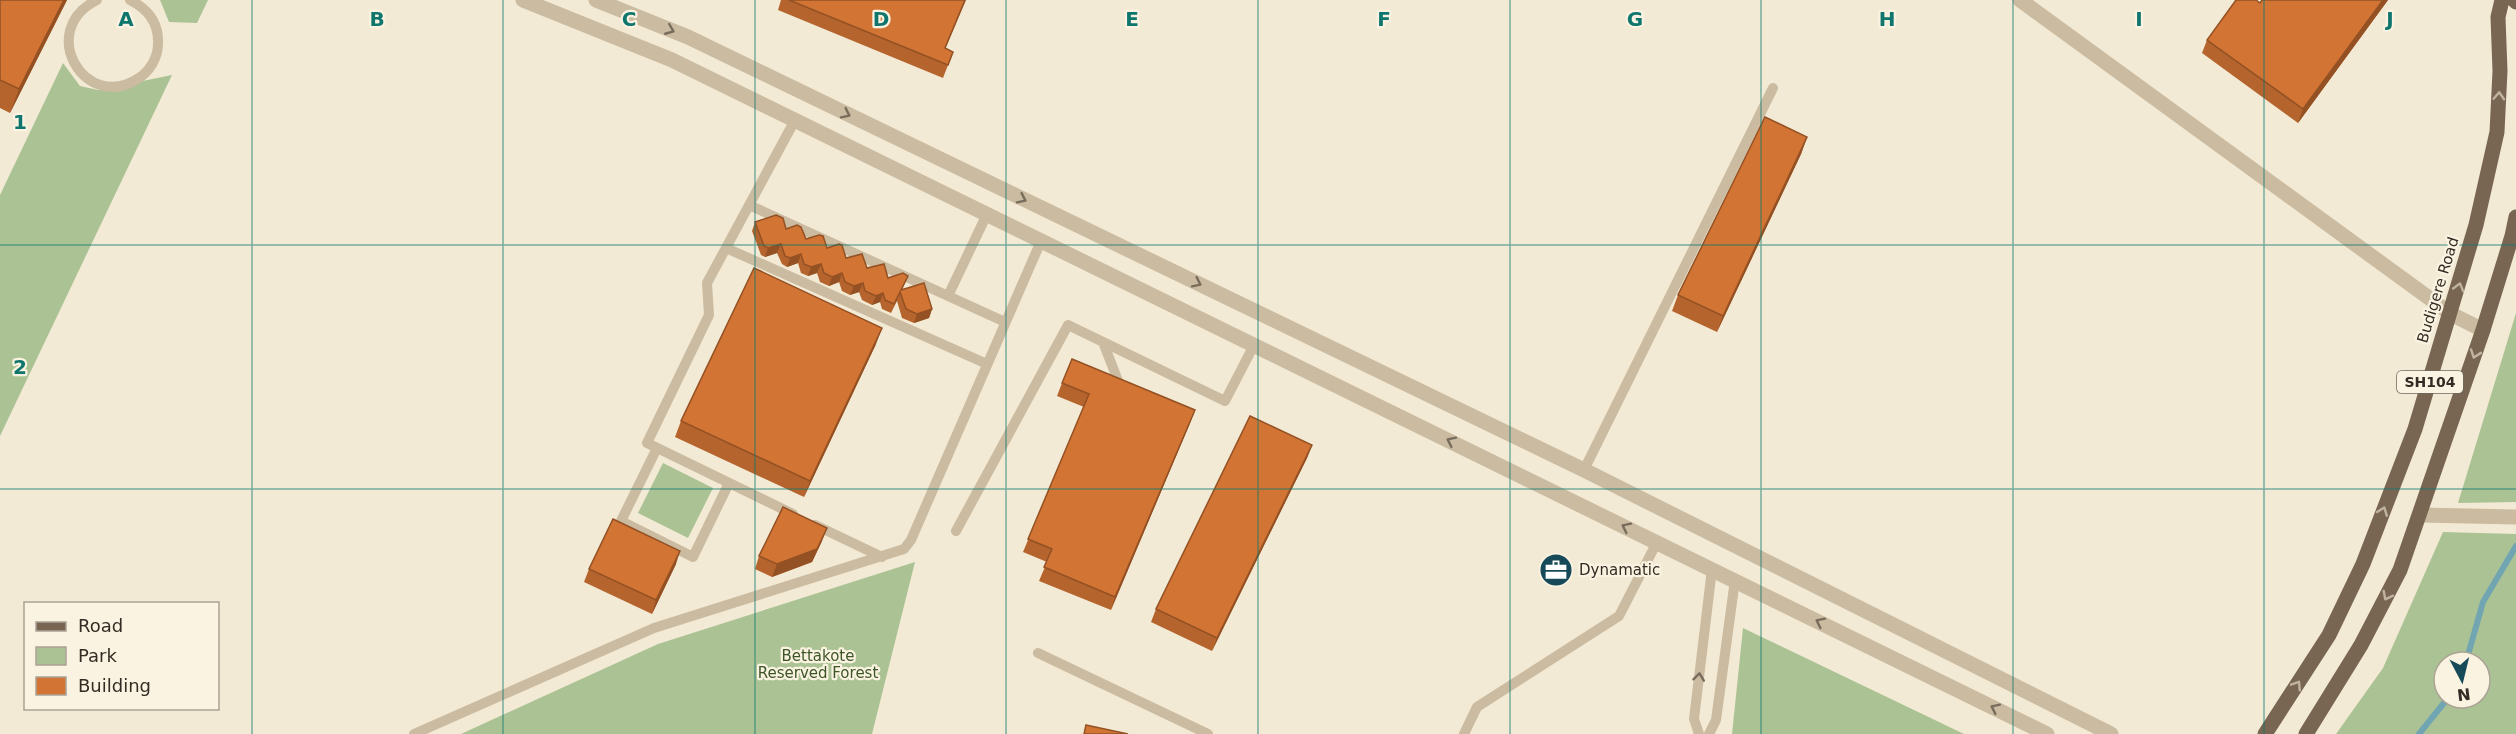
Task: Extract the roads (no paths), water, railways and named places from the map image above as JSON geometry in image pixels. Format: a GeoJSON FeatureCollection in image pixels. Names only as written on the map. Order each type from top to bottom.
{"type":"FeatureCollection","features":[{"type":"Feature","properties":{"kind":"main road","name":"Budigere Road"},"geometry":{"type":"LineString","coordinates":[[2265,734],[2329,635],[2363,564],[2415,429],[2476,225],[2497,132],[2500,71],[2498,17],[2502,0]]}},
{"type":"Feature","properties":{"kind":"main road","name":"SH104"},"geometry":{"type":"LineString","coordinates":[[2306,734],[2366,636],[2400,570],[2483,330],[2516,217]]}},
{"type":"Feature","properties":{"kind":"street"},"geometry":{"type":"LineString","coordinates":[[523,0],[672,60],[2047,734]]}},
{"type":"Feature","properties":{"kind":"street"},"geometry":{"type":"LineString","coordinates":[[596,0],[688,37],[1584,470],[2111,734]]}},
{"type":"Feature","properties":{"kind":"street"},"geometry":{"type":"LineString","coordinates":[[2020,0],[2451,314],[2483,330]]}},
{"type":"Feature","properties":{"kind":"street"},"geometry":{"type":"LineString","coordinates":[[2420,515],[2516,517]]}},
{"type":"Feature","properties":{"kind":"lane"},"geometry":{"type":"LineString","coordinates":[[91,1],[72,24],[69,36],[72,60],[87,78],[98,84],[121,86],[143,76],[151,67],[159,46],[155,23],[149,14],[131,0]]}},
{"type":"Feature","properties":{"kind":"lane"},"geometry":{"type":"LineString","coordinates":[[1584,470],[1773,88]]}},
{"type":"Feature","properties":{"kind":"lane"},"geometry":{"type":"LineString","coordinates":[[795,120],[707,283],[709,315],[647,443],[882,557]]}},
{"type":"Feature","properties":{"kind":"lane"},"geometry":{"type":"LineString","coordinates":[[749,205],[1005,322]]}},
{"type":"Feature","properties":{"kind":"lane"},"geometry":{"type":"LineString","coordinates":[[948,296],[987,214]]}},
{"type":"Feature","properties":{"kind":"lane"},"geometry":{"type":"LineString","coordinates":[[414,734],[654,628],[904,549],[911,540],[1041,241]]}},
{"type":"Feature","properties":{"kind":"lane"},"geometry":{"type":"LineString","coordinates":[[726,248],[987,364]]}},
{"type":"Feature","properties":{"kind":"lane"},"geometry":{"type":"LineString","coordinates":[[956,531],[1068,325],[1225,401],[1254,345]]}},
{"type":"Feature","properties":{"kind":"lane"},"geometry":{"type":"LineString","coordinates":[[1103,342],[1120,386]]}},
{"type":"Feature","properties":{"kind":"lane"},"geometry":{"type":"LineString","coordinates":[[657,448],[621,521],[693,556],[729,483]]}},
{"type":"Feature","properties":{"kind":"lane"},"geometry":{"type":"LineString","coordinates":[[1464,734],[1477,707],[1619,616],[1658,542]]}},
{"type":"Feature","properties":{"kind":"lane"},"geometry":{"type":"LineString","coordinates":[[1699,734],[1694,719],[1712,569]]}},
{"type":"Feature","properties":{"kind":"lane"},"geometry":{"type":"LineString","coordinates":[[1709,734],[1716,720],[1735,580]]}},
{"type":"Feature","properties":{"kind":"lane"},"geometry":{"type":"LineString","coordinates":[[1038,653],[1208,734]]}},
{"type":"Feature","properties":{"kind":"waterway"},"geometry":{"type":"LineString","coordinates":[[2469,650],[2483,602],[2516,546]]}},
{"type":"Feature","properties":{"kind":"waterway"},"geometry":{"type":"LineString","coordinates":[[2419,734],[2438,710]]}},
{"type":"Feature","properties":{"kind":"place","name":"Dynamatic"},"geometry":{"type":"Point","coordinates":[1556,570]}},
{"type":"Feature","properties":{"kind":"park label","name":"Bettakote Reserved Forest"},"geometry":{"type":"Point","coordinates":[818,664]}}]}
